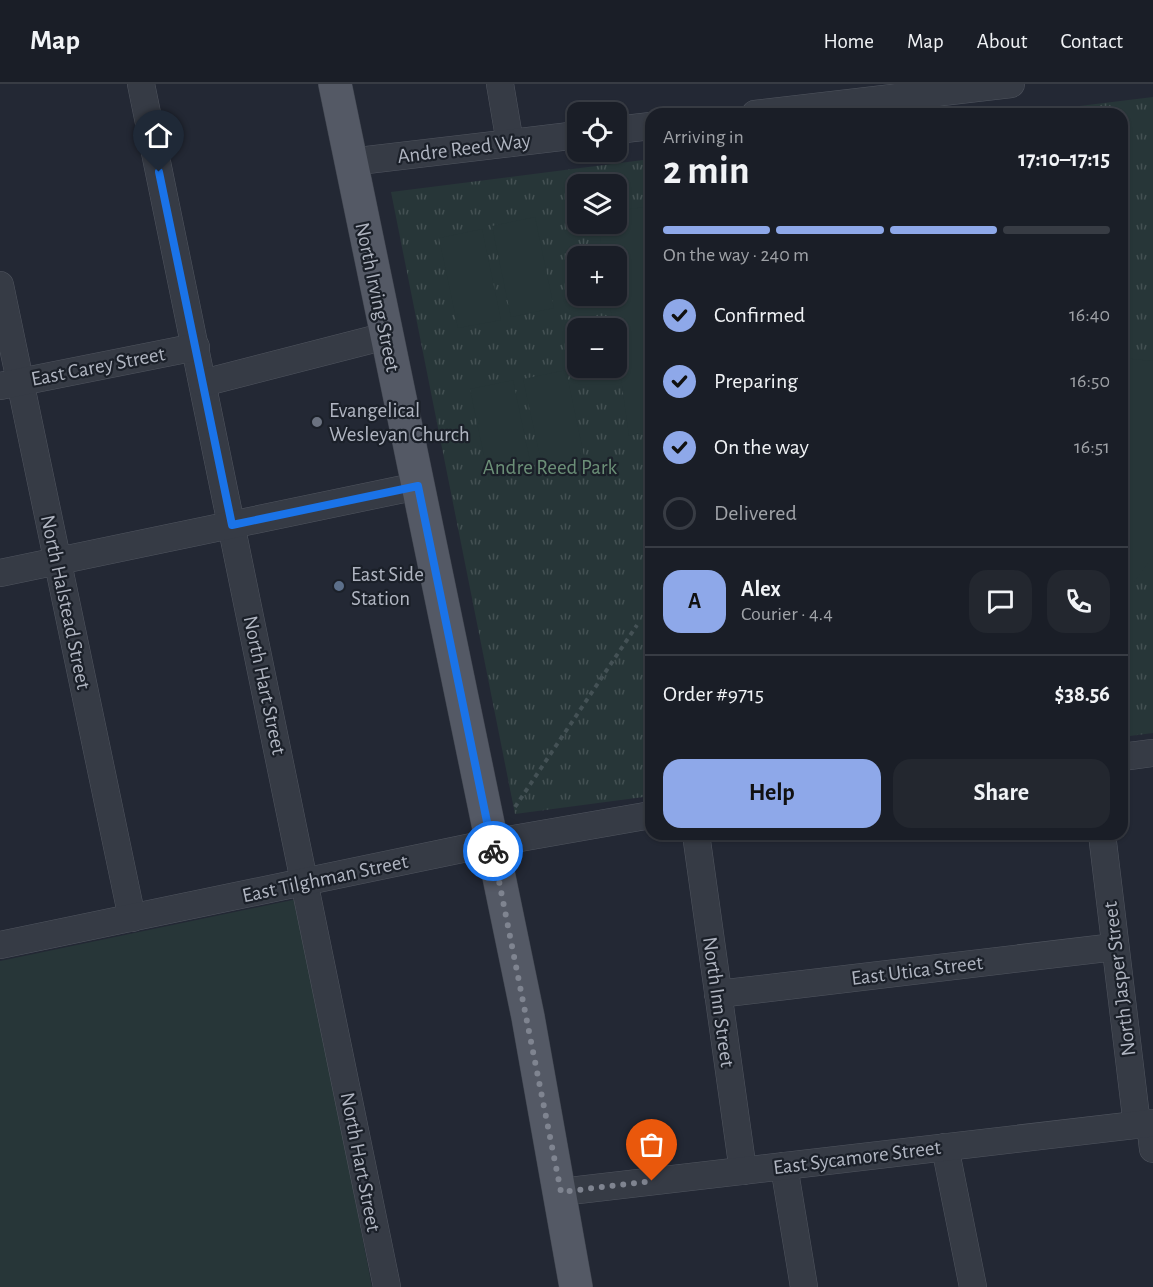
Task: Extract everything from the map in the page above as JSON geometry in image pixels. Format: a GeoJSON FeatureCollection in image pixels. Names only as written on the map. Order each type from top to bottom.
{"type":"FeatureCollection","features":[{"type":"Feature","properties":{"kind":"main road","name":"North Irving Street"},"geometry":{"type":"LineString","coordinates":[[335,84],[561,1192],[576,1287]]}},
{"type":"Feature","properties":{"kind":"street","name":"North Hart Street"},"geometry":{"type":"LineString","coordinates":[[141,84],[387,1287]]}},
{"type":"Feature","properties":{"kind":"street"},"geometry":{"type":"LineString","coordinates":[[500,84],[510,143]]}},
{"type":"Feature","properties":{"kind":"street"},"geometry":{"type":"LineString","coordinates":[[806,108],[1011,84]]}},
{"type":"Feature","properties":{"kind":"street"},"geometry":{"type":"LineString","coordinates":[[627,129],[645,127]]}},
{"type":"Feature","properties":{"kind":"street","name":"Andre Reed Way"},"geometry":{"type":"LineString","coordinates":[[350,162],[567,136]]}},
{"type":"Feature","properties":{"kind":"street","name":"North Halstead Street"},"geometry":{"type":"LineString","coordinates":[[0,285],[10,384],[58,561],[132,918]]}},
{"type":"Feature","properties":{"kind":"street"},"geometry":{"type":"LineString","coordinates":[[203,383],[386,336]]}},
{"type":"Feature","properties":{"kind":"street","name":"East Carey Street"},"geometry":{"type":"LineString","coordinates":[[10,384],[196,347]]}},
{"type":"Feature","properties":{"kind":"street"},"geometry":{"type":"LineString","coordinates":[[0,573],[418,486]]}},
{"type":"Feature","properties":{"kind":"street"},"geometry":{"type":"LineString","coordinates":[[1128,756],[1153,753]]}},
{"type":"Feature","properties":{"kind":"street","name":"East Tilghman Street"},"geometry":{"type":"LineString","coordinates":[[0,945],[491,843],[645,816]]}},
{"type":"Feature","properties":{"kind":"street","name":"North Inn Street"},"geometry":{"type":"LineString","coordinates":[[697,840],[743,1171]]}},
{"type":"Feature","properties":{"kind":"street","name":"North Jasper Street"},"geometry":{"type":"LineString","coordinates":[[1103,840],[1115,947],[1146,1123],[1153,1149]]}},
{"type":"Feature","properties":{"kind":"street","name":"East Utica Street"},"geometry":{"type":"LineString","coordinates":[[718,994],[1115,947]]}},
{"type":"Feature","properties":{"kind":"street","name":"East Sycamore Street"},"geometry":{"type":"LineString","coordinates":[[561,1192],[1146,1123]]}},
{"type":"Feature","properties":{"kind":"street"},"geometry":{"type":"LineString","coordinates":[[945,1147],[973,1287]]}},
{"type":"Feature","properties":{"kind":"street"},"geometry":{"type":"LineString","coordinates":[[784,1166],[804,1287]]}},
{"type":"Feature","properties":{"kind":"path"},"geometry":{"type":"LineString","coordinates":[[491,843],[637,625]]}},
{"type":"Feature","properties":{"kind":"green space"},"geometry":{"type":"Polygon","coordinates":[[[1153,97],[1153,733],[1128,736],[1128,108],[1063,108],[1153,97]]]}},
{"type":"Feature","properties":{"kind":"green space","name":"Andre Reed Park"},"geometry":{"type":"Polygon","coordinates":[[[645,160],[645,797],[515,814],[391,192],[645,160]]]}},
{"type":"Feature","properties":{"kind":"green space"},"geometry":{"type":"Polygon","coordinates":[[[645,207],[645,432],[629,436],[621,378],[627,378],[627,318],[612,318],[610,306],[627,306],[627,246],[601,246],[600,234],[627,234],[627,210],[645,207]]]}},
{"type":"Feature","properties":{"kind":"green space"},"geometry":{"type":"Polygon","coordinates":[[[535,217],[554,308],[511,317],[492,226],[535,217]]]}},
{"type":"Feature","properties":{"kind":"green space"},"geometry":{"type":"Polygon","coordinates":[[[482,229],[501,320],[458,328],[439,238],[482,229]]]}},
{"type":"Feature","properties":{"kind":"green space"},"geometry":{"type":"Polygon","coordinates":[[[1128,359],[1153,361],[1153,556],[1129,589],[1128,359]]]}},
{"type":"Feature","properties":{"kind":"green space"},"geometry":{"type":"Polygon","coordinates":[[[566,370],[585,461],[543,470],[523,379],[566,370]]]}},
{"type":"Feature","properties":{"kind":"green space"},"geometry":{"type":"Polygon","coordinates":[[[513,380],[532,471],[489,480],[470,389],[513,380]]]}},
{"type":"Feature","properties":{"kind":"green space"},"geometry":{"type":"Polygon","coordinates":[[[297,899],[372,1287],[0,1287],[0,961],[297,899]]]}},
{"type":"Feature","properties":{"kind":"way so far"},"geometry":{"type":"LineString","coordinates":[[493,851],[528,1017],[561,1192],[652,1181]]}},
{"type":"Feature","properties":{"kind":"place","name":"Evangelical Wesleyan Church"},"geometry":{"type":"Point","coordinates":[317,422]}},
{"type":"Feature","properties":{"kind":"place","name":"East Side Station"},"geometry":{"type":"Point","coordinates":[339,586]}},
{"type":"Feature","properties":{"kind":"route"},"geometry":{"type":"LineString","coordinates":[[159,172],[232,525],[418,486],[493,851]]}}]}
